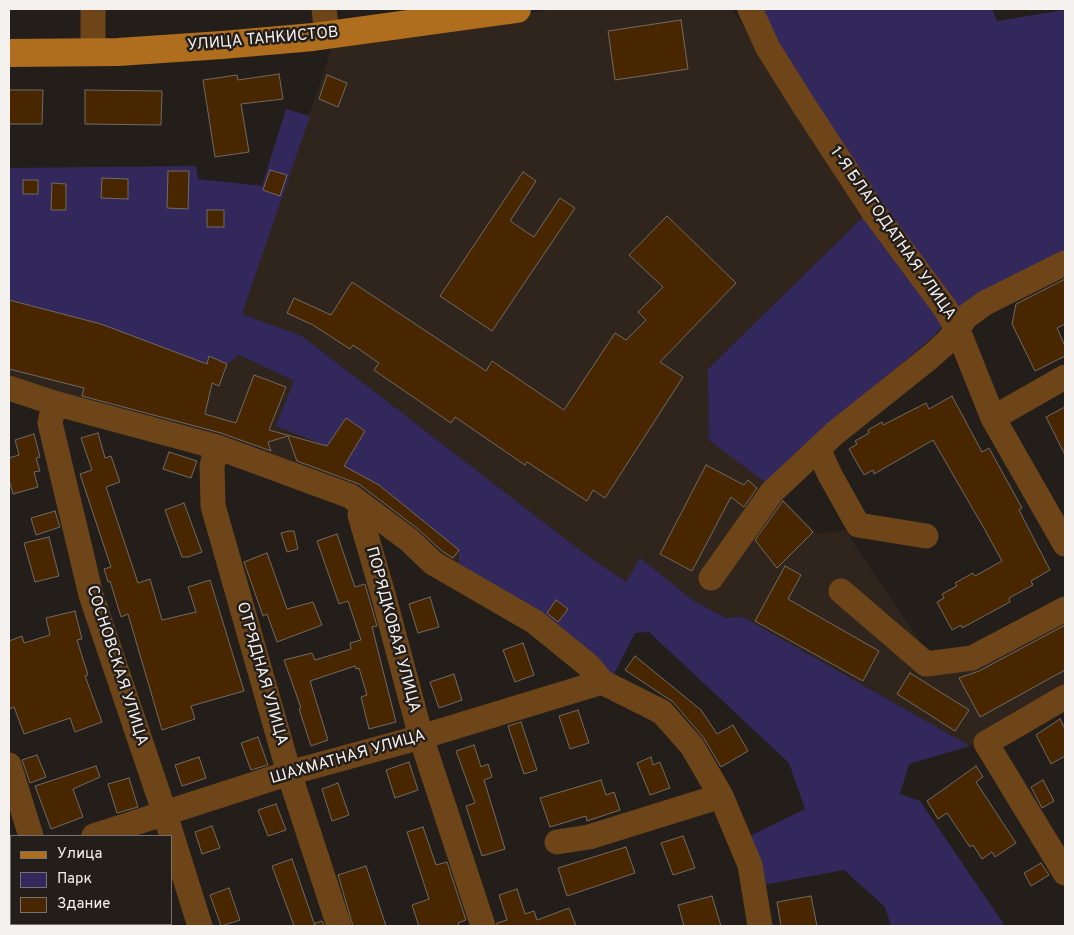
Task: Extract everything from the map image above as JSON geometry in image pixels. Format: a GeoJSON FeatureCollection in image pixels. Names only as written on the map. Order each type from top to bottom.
{"type":"FeatureCollection","features":[{"type":"Feature","properties":{"kind":"main road","name":"УЛИЦА ТАНКИСТОВ"},"geometry":{"type":"LineString","coordinates":[[9,53],[93,52],[213,46],[326,22],[517,9]]}},
{"type":"Feature","properties":{"kind":"street"},"geometry":{"type":"LineString","coordinates":[[93,9],[93,52]]}},
{"type":"Feature","properties":{"kind":"street","name":"1-Я БЛАГОДАТНАЯ УЛИЦА"},"geometry":{"type":"LineString","coordinates":[[750,9],[768,48],[803,104],[873,211],[945,308],[957,328],[993,418],[1065,544]]}},
{"type":"Feature","properties":{"kind":"street"},"geometry":{"type":"LineString","coordinates":[[711,578],[772,492],[818,449],[929,358],[947,342],[968,316],[985,302],[1065,263]]}},
{"type":"Feature","properties":{"kind":"street"},"geometry":{"type":"LineString","coordinates":[[993,418],[1065,377]]}},
{"type":"Feature","properties":{"kind":"street"},"geometry":{"type":"LineString","coordinates":[[9,388],[54,403],[217,447],[350,496],[409,540],[433,563],[535,622],[589,666],[602,682],[662,712],[692,746],[721,796],[750,865],[760,926]]}},
{"type":"Feature","properties":{"kind":"street","name":"СОСНОВСКАЯ УЛИЦА"},"geometry":{"type":"LineString","coordinates":[[54,403],[50,423],[91,595],[172,835]]}},
{"type":"Feature","properties":{"kind":"street","name":"ОТРЯДНАЯ УЛИЦА"},"geometry":{"type":"LineString","coordinates":[[217,447],[212,466],[213,506],[289,773],[338,926]]}},
{"type":"Feature","properties":{"kind":"street"},"geometry":{"type":"LineString","coordinates":[[818,449],[830,476],[858,525],[926,536]]}},
{"type":"Feature","properties":{"kind":"street","name":"ПОРЯДКОВАЯ УЛИЦА"},"geometry":{"type":"LineString","coordinates":[[362,505],[360,515],[384,594],[421,737],[483,926]]}},
{"type":"Feature","properties":{"kind":"street"},"geometry":{"type":"LineString","coordinates":[[841,591],[926,664],[972,658],[1065,608]]}},
{"type":"Feature","properties":{"kind":"street","name":"ШАХМАТНАЯ УЛИЦА"},"geometry":{"type":"LineString","coordinates":[[97,835],[289,773],[421,737],[602,682]]}},
{"type":"Feature","properties":{"kind":"street"},"geometry":{"type":"LineString","coordinates":[[1065,696],[986,743],[1065,873]]}},
{"type":"Feature","properties":{"kind":"street"},"geometry":{"type":"LineString","coordinates":[[9,765],[31,835]]}},
{"type":"Feature","properties":{"kind":"street"},"geometry":{"type":"LineString","coordinates":[[557,842],[589,837],[721,796]]}},
{"type":"Feature","properties":{"kind":"street","name":"СОСНОВСКАЯ УЛИЦА"},"geometry":{"type":"LineString","coordinates":[[172,836],[200,926]]}},
{"type":"Feature","properties":{"kind":"shaded area"},"geometry":{"type":"Polygon","coordinates":[[[556,9],[732,9],[866,214],[708,369],[769,485],[818,534],[845,530],[927,652],[972,650],[1065,596],[1065,688],[970,746],[743,617],[726,618],[694,601],[640,558],[626,582],[585,554],[302,336],[242,314],[334,41],[556,9]]]}},
{"type":"Feature","properties":{"kind":"shaded area"},"geometry":{"type":"Polygon","coordinates":[[[9,300],[101,325],[207,364],[209,356],[239,355],[294,381],[365,431],[379,485],[459,550],[459,573],[399,526],[9,380],[9,300]]]}},
{"type":"Feature","properties":{"kind":"green space"},"geometry":{"type":"Polygon","coordinates":[[[757,9],[992,9],[997,21],[1065,10],[1065,252],[959,312],[878,207],[757,9]]]}},
{"type":"Feature","properties":{"kind":"green space"},"geometry":{"type":"Polygon","coordinates":[[[286,109],[310,116],[242,314],[302,336],[585,554],[626,582],[640,558],[694,601],[726,618],[743,617],[970,746],[909,764],[900,794],[920,801],[1005,926],[891,926],[885,907],[844,870],[763,885],[748,837],[805,809],[789,763],[649,632],[635,633],[613,676],[459,573],[459,550],[379,485],[344,467],[365,431],[346,418],[327,446],[276,426],[294,381],[239,355],[227,364],[209,356],[207,364],[101,325],[9,300],[9,168],[196,166],[198,179],[262,186],[286,109]]]}},
{"type":"Feature","properties":{"kind":"green space"},"geometry":{"type":"Polygon","coordinates":[[[866,214],[945,322],[935,335],[828,427],[769,485],[709,440],[708,369],[866,214]]]}},
{"type":"Feature","properties":{"kind":"building"},"geometry":{"type":"Polygon","coordinates":[[[681,20],[688,69],[615,80],[608,31],[681,20]]]}},
{"type":"Feature","properties":{"kind":"building"},"geometry":{"type":"Polygon","coordinates":[[[279,74],[283,99],[241,104],[249,152],[215,157],[203,80],[237,75],[238,80],[279,74]]]}},
{"type":"Feature","properties":{"kind":"building"},"geometry":{"type":"Polygon","coordinates":[[[327,75],[347,83],[338,107],[319,99],[327,75]]]}},
{"type":"Feature","properties":{"kind":"building"},"geometry":{"type":"Polygon","coordinates":[[[9,90],[43,90],[42,124],[9,124],[9,90]]]}},
{"type":"Feature","properties":{"kind":"building"},"geometry":{"type":"Polygon","coordinates":[[[85,90],[162,91],[161,125],[85,124],[85,90]]]}},
{"type":"Feature","properties":{"kind":"building"},"geometry":{"type":"Polygon","coordinates":[[[270,170],[287,175],[280,196],[263,190],[270,170]]]}},
{"type":"Feature","properties":{"kind":"building"},"geometry":{"type":"Polygon","coordinates":[[[168,171],[189,171],[188,209],[167,208],[168,171]]]}},
{"type":"Feature","properties":{"kind":"building"},"geometry":{"type":"Polygon","coordinates":[[[523,172],[536,181],[510,221],[534,237],[560,198],[575,208],[492,331],[440,296],[523,172]]]}},
{"type":"Feature","properties":{"kind":"building"},"geometry":{"type":"Polygon","coordinates":[[[102,178],[128,179],[128,199],[101,198],[102,178]]]}},
{"type":"Feature","properties":{"kind":"building"},"geometry":{"type":"Polygon","coordinates":[[[23,180],[38,180],[38,194],[23,194],[23,180]]]}},
{"type":"Feature","properties":{"kind":"building"},"geometry":{"type":"Polygon","coordinates":[[[52,183],[66,184],[66,210],[51,210],[52,183]]]}},
{"type":"Feature","properties":{"kind":"building"},"geometry":{"type":"Polygon","coordinates":[[[207,210],[224,210],[224,227],[207,227],[207,210]]]}},
{"type":"Feature","properties":{"kind":"building"},"geometry":{"type":"Polygon","coordinates":[[[667,216],[736,283],[660,362],[683,377],[605,498],[593,490],[587,501],[527,462],[525,465],[455,417],[451,423],[374,370],[379,363],[353,345],[350,349],[313,325],[287,313],[294,298],[331,315],[352,282],[486,371],[492,361],[564,410],[615,333],[626,340],[646,320],[638,312],[663,287],[629,255],[667,216]]]}},
{"type":"Feature","properties":{"kind":"building"},"geometry":{"type":"Polygon","coordinates":[[[1065,279],[1065,324],[1057,328],[1065,346],[1065,356],[1035,371],[1012,324],[1016,304],[1065,279]]]}},
{"type":"Feature","properties":{"kind":"building"},"geometry":{"type":"Polygon","coordinates":[[[9,300],[101,324],[207,364],[209,356],[227,364],[219,386],[212,383],[205,414],[236,423],[254,375],[286,387],[269,430],[327,446],[346,418],[365,431],[344,466],[379,485],[459,550],[453,558],[359,484],[297,461],[288,436],[268,442],[271,451],[221,433],[82,396],[84,388],[9,369],[9,300]]]}},
{"type":"Feature","properties":{"kind":"building"},"geometry":{"type":"Polygon","coordinates":[[[952,396],[982,452],[989,448],[1022,508],[1019,510],[1050,570],[1031,581],[1033,585],[1009,598],[1010,602],[962,628],[961,625],[952,630],[937,602],[944,598],[942,594],[957,586],[955,583],[973,573],[975,576],[1002,561],[985,530],[933,440],[874,474],[873,470],[864,475],[849,449],[857,444],[855,441],[869,433],[868,430],[882,422],[883,425],[926,403],[929,409],[952,396]]]}},
{"type":"Feature","properties":{"kind":"building"},"geometry":{"type":"Polygon","coordinates":[[[1065,407],[1065,455],[1046,417],[1065,407]]]}},
{"type":"Feature","properties":{"kind":"building"},"geometry":{"type":"Polygon","coordinates":[[[98,433],[105,458],[111,456],[120,482],[106,487],[138,583],[150,579],[162,620],[196,612],[188,587],[210,580],[244,691],[191,706],[195,719],[162,730],[128,614],[121,617],[110,581],[108,582],[104,569],[111,567],[80,474],[92,470],[81,438],[98,433]]]}},
{"type":"Feature","properties":{"kind":"building"},"geometry":{"type":"Polygon","coordinates":[[[34,434],[40,457],[36,458],[40,471],[34,472],[38,487],[13,494],[9,480],[9,458],[19,455],[15,440],[34,434]]]}},
{"type":"Feature","properties":{"kind":"building"},"geometry":{"type":"Polygon","coordinates":[[[169,452],[197,461],[191,478],[163,469],[169,452]]]}},
{"type":"Feature","properties":{"kind":"building"},"geometry":{"type":"Polygon","coordinates":[[[706,465],[744,485],[748,480],[757,488],[744,507],[731,497],[692,571],[660,554],[706,465]]]}},
{"type":"Feature","properties":{"kind":"building"},"geometry":{"type":"Polygon","coordinates":[[[783,501],[813,532],[777,568],[755,540],[783,501]]]}},
{"type":"Feature","properties":{"kind":"building"},"geometry":{"type":"Polygon","coordinates":[[[184,503],[202,552],[188,557],[182,557],[165,510],[184,503]]]}},
{"type":"Feature","properties":{"kind":"building"},"geometry":{"type":"Polygon","coordinates":[[[55,511],[60,527],[36,535],[31,518],[55,511]]]}},
{"type":"Feature","properties":{"kind":"building"},"geometry":{"type":"Polygon","coordinates":[[[294,531],[298,549],[287,552],[281,533],[294,531]]]}},
{"type":"Feature","properties":{"kind":"building"},"geometry":{"type":"Polygon","coordinates":[[[337,534],[355,587],[365,584],[377,626],[372,627],[396,722],[369,729],[361,697],[367,695],[359,668],[356,669],[355,666],[310,681],[328,740],[311,746],[299,709],[301,708],[284,660],[312,653],[315,660],[351,649],[350,643],[361,640],[348,601],[339,604],[317,541],[337,534]]]}},
{"type":"Feature","properties":{"kind":"building"},"geometry":{"type":"Polygon","coordinates":[[[49,537],[59,576],[35,582],[24,543],[49,537]]]}},
{"type":"Feature","properties":{"kind":"building"},"geometry":{"type":"Polygon","coordinates":[[[267,553],[287,609],[313,602],[322,625],[277,642],[267,614],[263,616],[244,562],[267,553]]]}},
{"type":"Feature","properties":{"kind":"building"},"geometry":{"type":"Polygon","coordinates":[[[785,566],[801,575],[788,599],[879,651],[863,681],[755,621],[785,566]]]}},
{"type":"Feature","properties":{"kind":"building"},"geometry":{"type":"Polygon","coordinates":[[[430,597],[439,627],[418,633],[409,604],[430,597]]]}},
{"type":"Feature","properties":{"kind":"building"},"geometry":{"type":"Polygon","coordinates":[[[556,600],[568,609],[558,622],[547,613],[556,600]]]}},
{"type":"Feature","properties":{"kind":"building"},"geometry":{"type":"Polygon","coordinates":[[[75,611],[82,639],[77,640],[88,675],[85,676],[102,722],[75,732],[70,718],[24,734],[14,707],[9,709],[9,641],[22,636],[24,643],[50,635],[46,618],[75,611]]]}},
{"type":"Feature","properties":{"kind":"building"},"geometry":{"type":"Polygon","coordinates":[[[1065,625],[1065,670],[980,717],[959,678],[979,671],[1065,625]]]}},
{"type":"Feature","properties":{"kind":"building"},"geometry":{"type":"Polygon","coordinates":[[[523,643],[534,675],[515,682],[503,650],[523,643]]]}},
{"type":"Feature","properties":{"kind":"building"},"geometry":{"type":"Polygon","coordinates":[[[635,656],[701,710],[717,734],[733,725],[748,751],[721,767],[703,737],[673,702],[625,670],[635,656]]]}},
{"type":"Feature","properties":{"kind":"building"},"geometry":{"type":"Polygon","coordinates":[[[910,673],[969,710],[955,731],[897,694],[910,673]]]}},
{"type":"Feature","properties":{"kind":"building"},"geometry":{"type":"Polygon","coordinates":[[[454,674],[462,700],[439,708],[430,682],[454,674]]]}},
{"type":"Feature","properties":{"kind":"building"},"geometry":{"type":"Polygon","coordinates":[[[578,710],[589,743],[570,749],[559,716],[578,710]]]}},
{"type":"Feature","properties":{"kind":"building"},"geometry":{"type":"Polygon","coordinates":[[[1060,719],[1065,729],[1065,756],[1051,764],[1036,735],[1060,719]]]}},
{"type":"Feature","properties":{"kind":"building"},"geometry":{"type":"Polygon","coordinates":[[[521,722],[537,770],[524,774],[508,726],[521,722]]]}},
{"type":"Feature","properties":{"kind":"building"},"geometry":{"type":"Polygon","coordinates":[[[258,737],[268,765],[251,770],[241,743],[258,737]]]}},
{"type":"Feature","properties":{"kind":"building"},"geometry":{"type":"Polygon","coordinates":[[[474,745],[481,767],[488,764],[492,777],[484,780],[505,849],[482,856],[466,806],[475,803],[456,751],[474,745]]]}},
{"type":"Feature","properties":{"kind":"building"},"geometry":{"type":"Polygon","coordinates":[[[37,755],[46,777],[30,783],[22,760],[37,755]]]}},
{"type":"Feature","properties":{"kind":"building"},"geometry":{"type":"Polygon","coordinates":[[[199,757],[206,778],[182,786],[175,765],[199,757]]]}},
{"type":"Feature","properties":{"kind":"building"},"geometry":{"type":"Polygon","coordinates":[[[651,757],[653,765],[660,762],[670,788],[650,795],[637,763],[651,757]]]}},
{"type":"Feature","properties":{"kind":"building"},"geometry":{"type":"Polygon","coordinates":[[[409,762],[418,790],[395,798],[386,770],[409,762]]]}},
{"type":"Feature","properties":{"kind":"building"},"geometry":{"type":"Polygon","coordinates":[[[96,766],[100,777],[73,789],[83,817],[51,829],[35,786],[96,766]]]}},
{"type":"Feature","properties":{"kind":"building"},"geometry":{"type":"Polygon","coordinates":[[[976,766],[983,777],[976,782],[1016,843],[995,857],[992,852],[982,859],[973,845],[970,847],[947,813],[938,819],[927,801],[976,766]]]}},
{"type":"Feature","properties":{"kind":"building"},"geometry":{"type":"Polygon","coordinates":[[[129,778],[138,807],[117,813],[108,784],[129,778]]]}},
{"type":"Feature","properties":{"kind":"building"},"geometry":{"type":"Polygon","coordinates":[[[601,780],[606,795],[614,792],[620,810],[587,821],[586,816],[550,827],[540,798],[601,780]]]}},
{"type":"Feature","properties":{"kind":"building"},"geometry":{"type":"Polygon","coordinates":[[[1043,780],[1054,801],[1042,808],[1031,787],[1043,780]]]}},
{"type":"Feature","properties":{"kind":"building"},"geometry":{"type":"Polygon","coordinates":[[[338,783],[349,815],[332,821],[322,789],[338,783]]]}},
{"type":"Feature","properties":{"kind":"building"},"geometry":{"type":"Polygon","coordinates":[[[276,804],[286,830],[268,836],[258,810],[276,804]]]}},
{"type":"Feature","properties":{"kind":"building"},"geometry":{"type":"Polygon","coordinates":[[[212,826],[220,848],[202,854],[195,832],[212,826]]]}},
{"type":"Feature","properties":{"kind":"building"},"geometry":{"type":"Polygon","coordinates":[[[423,827],[436,865],[447,862],[466,920],[458,923],[459,926],[419,926],[412,905],[429,899],[407,832],[423,827]]]}},
{"type":"Feature","properties":{"kind":"building"},"geometry":{"type":"Polygon","coordinates":[[[683,836],[695,868],[673,875],[661,843],[683,836]]]}},
{"type":"Feature","properties":{"kind":"building"},"geometry":{"type":"Polygon","coordinates":[[[626,847],[635,873],[567,896],[558,868],[626,847]]]}},
{"type":"Feature","properties":{"kind":"building"},"geometry":{"type":"Polygon","coordinates":[[[292,859],[315,926],[294,926],[272,866],[292,859]]]}},
{"type":"Feature","properties":{"kind":"building"},"geometry":{"type":"Polygon","coordinates":[[[1041,863],[1049,875],[1031,886],[1024,873],[1041,863]]]}},
{"type":"Feature","properties":{"kind":"building"},"geometry":{"type":"Polygon","coordinates":[[[366,866],[386,926],[353,926],[338,875],[366,866]]]}},
{"type":"Feature","properties":{"kind":"building"},"geometry":{"type":"Polygon","coordinates":[[[229,888],[240,920],[221,926],[210,895],[229,888]]]}},
{"type":"Feature","properties":{"kind":"building"},"geometry":{"type":"Polygon","coordinates":[[[517,889],[525,914],[534,911],[537,920],[569,908],[576,926],[497,926],[497,923],[507,920],[499,895],[517,889]]]}},
{"type":"Feature","properties":{"kind":"building"},"geometry":{"type":"Polygon","coordinates":[[[712,896],[721,926],[684,926],[678,905],[712,896]]]}},
{"type":"Feature","properties":{"kind":"building"},"geometry":{"type":"Polygon","coordinates":[[[811,896],[817,926],[781,926],[777,902],[811,896]]]}},
{"type":"Feature","properties":{"kind":"building"},"geometry":{"type":"Polygon","coordinates":[[[322,921],[324,926],[315,926],[315,923],[322,921]]]}}]}
